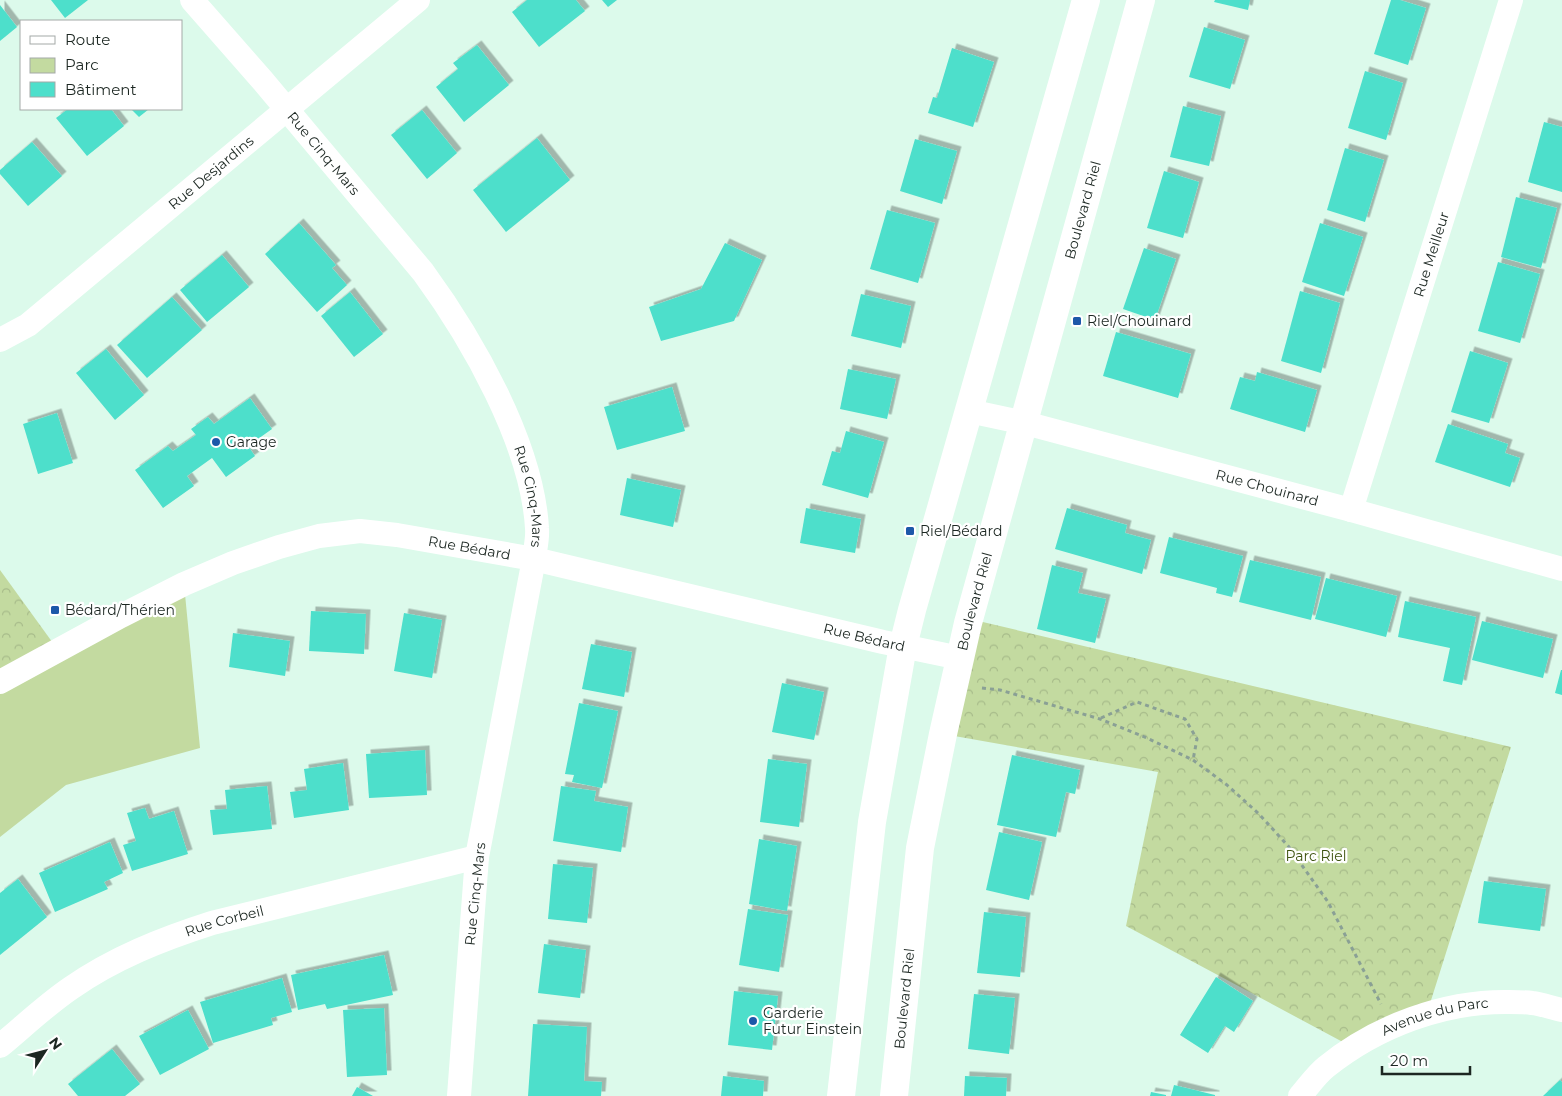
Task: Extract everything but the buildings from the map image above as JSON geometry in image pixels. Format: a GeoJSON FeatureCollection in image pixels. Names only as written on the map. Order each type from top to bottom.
{"type":"FeatureCollection","features":[{"type":"Feature","properties":{"kind":"street","name":"Rue Cinq-Mars"},"geometry":{"type":"LineString","coordinates":[[192,0],[423,272],[447,305],[491,382],[512,427],[535,503],[538,530],[534,559],[477,858],[459,1096]]}},
{"type":"Feature","properties":{"kind":"street","name":"Rue Desjardins"},"geometry":{"type":"LineString","coordinates":[[0,340],[28,325],[418,0]]}},
{"type":"Feature","properties":{"kind":"street"},"geometry":{"type":"LineString","coordinates":[[841,1096],[872,822],[903,646],[1086,0]]}},
{"type":"Feature","properties":{"kind":"street","name":"Boulevard Riel"},"geometry":{"type":"LineString","coordinates":[[894,1096],[920,848],[960,658],[1141,0]]}},
{"type":"Feature","properties":{"kind":"street","name":"Rue Meilleur"},"geometry":{"type":"LineString","coordinates":[[1351,510],[1511,0]]}},
{"type":"Feature","properties":{"kind":"street","name":"Rue Chouinard"},"geometry":{"type":"LineString","coordinates":[[969,411],[1025,423],[1351,510],[1562,569]]}},
{"type":"Feature","properties":{"kind":"street","name":"Rue Bédard"},"geometry":{"type":"LineString","coordinates":[[0,682],[121,616],[184,584],[233,563],[319,536],[360,531],[534,559],[960,658]]}},
{"type":"Feature","properties":{"kind":"street","name":"Rue Corbeil"},"geometry":{"type":"LineString","coordinates":[[0,1046],[70,988],[136,951],[171,936],[212,923],[477,858]]}},
{"type":"Feature","properties":{"kind":"street","name":"Avenue du Parc"},"geometry":{"type":"LineString","coordinates":[[1300,1096],[1325,1068],[1354,1048],[1393,1026],[1427,1013],[1459,1005],[1484,1002],[1531,1002],[1562,1010]]}},
{"type":"Feature","properties":{"kind":"path"},"geometry":{"type":"LineString","coordinates":[[976,688],[1000,690],[1100,719],[1147,738],[1193,760],[1226,785],[1259,814],[1289,848],[1328,902],[1393,1026]]}},
{"type":"Feature","properties":{"kind":"path"},"geometry":{"type":"LineString","coordinates":[[1100,719],[1136,702],[1185,719],[1197,739],[1193,760]]}},
{"type":"Feature","properties":{"kind":"green space"},"geometry":{"type":"Polygon","coordinates":[[[0,570],[58,650],[0,682],[0,570]]]}},
{"type":"Feature","properties":{"kind":"green space"},"geometry":{"type":"Polygon","coordinates":[[[184,584],[200,748],[66,785],[0,837],[0,682],[184,584]]]}},
{"type":"Feature","properties":{"kind":"green space","name":"Parc Riel"},"geometry":{"type":"Polygon","coordinates":[[[970,619],[1511,747],[1427,1013],[1354,1048],[1126,926],[1158,772],[943,734],[970,619]]]}},
{"type":"Feature","properties":{"kind":"place","name":"Riel/Chouinard"},"geometry":{"type":"Point","coordinates":[1077,321]}},
{"type":"Feature","properties":{"kind":"place","name":"Garage"},"geometry":{"type":"Point","coordinates":[216,442]}},
{"type":"Feature","properties":{"kind":"place","name":"Riel/Bédard"},"geometry":{"type":"Point","coordinates":[910,531]}},
{"type":"Feature","properties":{"kind":"place","name":"Bédard/Thérien"},"geometry":{"type":"Point","coordinates":[55,610]}},
{"type":"Feature","properties":{"kind":"place","name":"Garderie Futur Einstein"},"geometry":{"type":"Point","coordinates":[753,1021]}}]}
